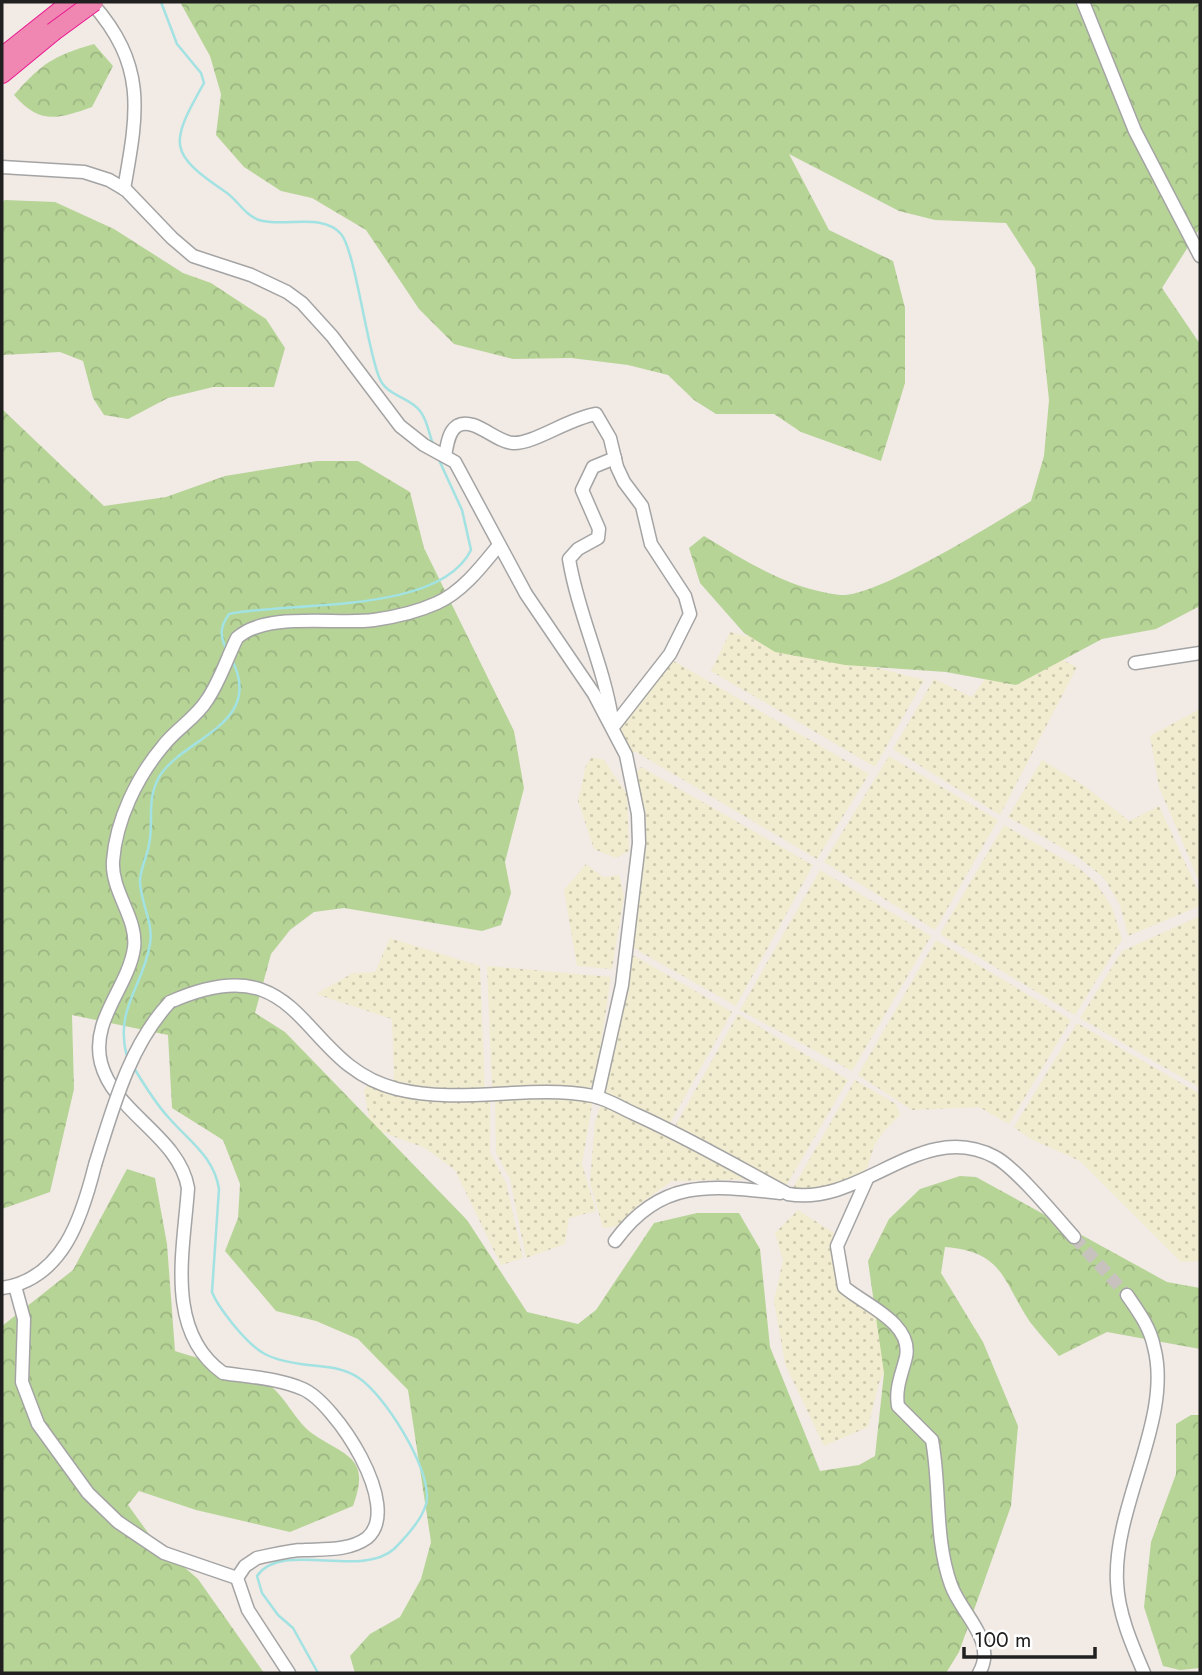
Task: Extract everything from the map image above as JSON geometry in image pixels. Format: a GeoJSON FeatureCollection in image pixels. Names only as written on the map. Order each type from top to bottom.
{"type":"FeatureCollection","features":[{"type":"Feature","properties":{"kind":"highway"},"geometry":{"type":"LineString","coordinates":[[2,74],[71,2]]}},
{"type":"Feature","properties":{"kind":"highway"},"geometry":{"type":"LineString","coordinates":[[2,57],[92,2]]}},
{"type":"Feature","properties":{"kind":"street"},"geometry":{"type":"LineString","coordinates":[[92,2],[117,34],[132,74],[132,134],[124,189]]}},
{"type":"Feature","properties":{"kind":"street"},"geometry":{"type":"LineString","coordinates":[[1083,2],[1135,131],[1200,256]]}},
{"type":"Feature","properties":{"kind":"street"},"geometry":{"type":"LineString","coordinates":[[2,166],[84,172],[109,180],[124,189],[172,239],[193,256],[251,275],[302,303],[400,426],[424,445],[455,462],[526,594],[559,639],[627,755],[638,814],[639,842],[622,985],[597,1097]]}},
{"type":"Feature","properties":{"kind":"street"},"geometry":{"type":"LineString","coordinates":[[445,456],[450,434],[460,424],[469,424],[505,441],[519,442],[578,417],[596,414],[610,438],[624,482],[642,506],[651,544],[685,596],[690,614],[670,654],[613,727]]}},
{"type":"Feature","properties":{"kind":"street"},"geometry":{"type":"LineString","coordinates":[[613,727],[607,688],[575,597],[569,559],[578,549],[598,538],[599,529],[582,490],[593,467],[615,458]]}},
{"type":"Feature","properties":{"kind":"street"},"geometry":{"type":"LineString","coordinates":[[237,1578],[245,1566],[257,1558],[354,1545],[368,1536],[377,1523],[377,1500],[374,1484],[363,1461],[316,1399],[304,1389],[265,1378],[223,1373],[197,1342],[187,1321],[180,1277],[188,1188],[186,1174],[177,1159],[112,1086],[101,1063],[99,1035],[112,998],[129,968],[134,947],[133,933],[118,892],[113,864],[118,834],[136,786],[163,745],[208,699],[237,638],[243,633],[288,622],[372,620],[412,612],[439,602],[457,590],[499,545]]}},
{"type":"Feature","properties":{"kind":"street"},"geometry":{"type":"LineString","coordinates":[[1135,663],[1200,653]]}},
{"type":"Feature","properties":{"kind":"street"},"geometry":{"type":"LineString","coordinates":[[237,1578],[164,1553],[118,1522],[88,1493],[38,1424],[22,1382],[24,1319],[8,1287],[40,1272],[73,1236],[132,1062],[149,1024],[170,1002],[198,989],[229,985],[245,985],[274,994],[302,1015],[356,1070],[396,1089],[457,1095],[551,1092],[597,1097],[670,1131],[788,1194]]}},
{"type":"Feature","properties":{"kind":"street"},"geometry":{"type":"LineString","coordinates":[[615,1241],[635,1217],[677,1191],[716,1186],[806,1196],[826,1193],[867,1179],[890,1165],[926,1152],[961,1145],[997,1158],[1074,1237]]}},
{"type":"Feature","properties":{"kind":"street"},"geometry":{"type":"LineString","coordinates":[[867,1179],[837,1246],[844,1286],[896,1325],[904,1335],[907,1354],[900,1376],[898,1406],[932,1440],[937,1515],[946,1569],[957,1598],[981,1637],[985,1663],[979,1673]]}},
{"type":"Feature","properties":{"kind":"street"},"geometry":{"type":"LineString","coordinates":[[1127,1295],[1144,1319],[1151,1337],[1159,1377],[1119,1544],[1116,1582],[1131,1644],[1144,1673]]}},
{"type":"Feature","properties":{"kind":"street"},"geometry":{"type":"LineString","coordinates":[[237,1578],[248,1609],[289,1673]]}},
{"type":"Feature","properties":{"kind":"shaded area"},"geometry":{"type":"Polygon","coordinates":[[[730,632],[924,680],[875,767],[711,671],[730,632]]]}},
{"type":"Feature","properties":{"kind":"shaded area"},"geometry":{"type":"Polygon","coordinates":[[[1015,637],[1077,667],[1000,815],[893,749],[934,679],[972,697],[1015,637]]]}},
{"type":"Feature","properties":{"kind":"shaded area"},"geometry":{"type":"Polygon","coordinates":[[[670,659],[869,774],[817,859],[636,752],[629,752],[617,728],[670,659]]]}},
{"type":"Feature","properties":{"kind":"shaded area"},"geometry":{"type":"Polygon","coordinates":[[[1200,709],[1200,883],[1159,787],[1150,736],[1200,709]]]}},
{"type":"Feature","properties":{"kind":"shaded area"},"geometry":{"type":"Polygon","coordinates":[[[889,756],[998,820],[935,930],[824,862],[889,756]]]}},
{"type":"Feature","properties":{"kind":"shaded area"},"geometry":{"type":"Polygon","coordinates":[[[592,757],[604,760],[627,794],[629,851],[616,858],[594,849],[578,801],[586,765],[592,757]]]}},
{"type":"Feature","properties":{"kind":"shaded area"},"geometry":{"type":"Polygon","coordinates":[[[1042,760],[1086,787],[1129,821],[1159,806],[1200,895],[1200,906],[1128,936],[1120,905],[1104,878],[1078,857],[1008,817],[1042,760]]]}},
{"type":"Feature","properties":{"kind":"shaded area"},"geometry":{"type":"Polygon","coordinates":[[[641,767],[813,865],[736,1006],[630,946],[642,832],[633,776],[641,767]]]}},
{"type":"Feature","properties":{"kind":"shaded area"},"geometry":{"type":"Polygon","coordinates":[[[1004,825],[1079,868],[1096,883],[1112,907],[1122,939],[1075,1015],[940,934],[1004,825]]]}},
{"type":"Feature","properties":{"kind":"shaded area"},"geometry":{"type":"Polygon","coordinates":[[[586,864],[603,877],[619,875],[624,896],[612,969],[577,966],[564,890],[586,864]]]}},
{"type":"Feature","properties":{"kind":"shaded area"},"geometry":{"type":"Polygon","coordinates":[[[820,870],[931,936],[852,1071],[740,1010],[820,870]]]}},
{"type":"Feature","properties":{"kind":"shaded area"},"geometry":{"type":"Polygon","coordinates":[[[1200,916],[1200,1088],[1080,1018],[1122,951],[1200,916]]]}},
{"type":"Feature","properties":{"kind":"shaded area"},"geometry":{"type":"Polygon","coordinates":[[[390,938],[480,966],[485,1090],[424,1087],[394,1081],[392,1019],[316,994],[353,973],[375,972],[390,938]]]}},
{"type":"Feature","properties":{"kind":"shaded area"},"geometry":{"type":"Polygon","coordinates":[[[936,940],[1071,1020],[1009,1124],[979,1107],[912,1110],[858,1075],[936,940]]]}},
{"type":"Feature","properties":{"kind":"shaded area"},"geometry":{"type":"Polygon","coordinates":[[[629,953],[732,1012],[669,1125],[601,1091],[629,953]]]}},
{"type":"Feature","properties":{"kind":"shaded area"},"geometry":{"type":"Polygon","coordinates":[[[487,966],[611,977],[595,1083],[585,1091],[492,1088],[487,966]]]}},
{"type":"Feature","properties":{"kind":"shaded area"},"geometry":{"type":"Polygon","coordinates":[[[738,1014],[848,1080],[786,1186],[674,1128],[738,1014]]]}},
{"type":"Feature","properties":{"kind":"shaded area"},"geometry":{"type":"Polygon","coordinates":[[[1077,1023],[1200,1094],[1200,1261],[1181,1262],[1080,1161],[1029,1138],[1014,1127],[1077,1023]]]}},
{"type":"Feature","properties":{"kind":"shaded area"},"geometry":{"type":"Polygon","coordinates":[[[855,1080],[896,1104],[900,1115],[875,1144],[867,1168],[856,1178],[822,1190],[793,1188],[855,1080]]]}},
{"type":"Feature","properties":{"kind":"shaded area"},"geometry":{"type":"Polygon","coordinates":[[[368,1085],[410,1098],[490,1097],[490,1152],[506,1183],[523,1258],[501,1265],[455,1170],[425,1148],[371,1128],[364,1090],[368,1085]]]}},
{"type":"Feature","properties":{"kind":"shaded area"},"geometry":{"type":"Polygon","coordinates":[[[551,1096],[593,1099],[582,1164],[596,1211],[569,1218],[565,1244],[526,1258],[510,1179],[496,1153],[495,1098],[551,1096]]]}},
{"type":"Feature","properties":{"kind":"shaded area"},"geometry":{"type":"Polygon","coordinates":[[[601,1104],[677,1138],[748,1179],[672,1181],[637,1206],[617,1226],[603,1228],[590,1182],[595,1122],[601,1104]]]}},
{"type":"Feature","properties":{"kind":"shaded area"},"geometry":{"type":"Polygon","coordinates":[[[798,1210],[834,1233],[830,1245],[839,1290],[888,1325],[897,1346],[879,1383],[868,1427],[824,1446],[785,1364],[774,1301],[783,1260],[775,1233],[798,1210]]]}},
{"type":"Feature","properties":{"kind":"green space"},"geometry":{"type":"Polygon","coordinates":[[[180,2],[1200,2],[1200,228],[1162,288],[1200,344],[1200,606],[1156,629],[1102,639],[1016,685],[946,672],[845,665],[775,652],[744,633],[700,583],[689,548],[704,536],[752,565],[786,581],[840,595],[857,593],[907,572],[1031,501],[1044,456],[1049,400],[1035,268],[1006,223],[935,220],[899,211],[789,154],[829,230],[893,261],[905,308],[905,383],[881,461],[801,432],[774,414],[716,414],[694,400],[668,375],[628,365],[571,358],[513,359],[454,344],[419,309],[366,230],[312,198],[281,191],[244,167],[216,135],[221,94],[210,56],[180,2]]]}},
{"type":"Feature","properties":{"kind":"green space"},"geometry":{"type":"Polygon","coordinates":[[[94,44],[113,66],[92,107],[50,117],[32,111],[14,95],[49,62],[94,44]]]}},
{"type":"Feature","properties":{"kind":"green space"},"geometry":{"type":"Polygon","coordinates":[[[2,202],[55,202],[114,229],[183,273],[211,283],[266,319],[285,348],[274,387],[213,387],[168,398],[128,419],[104,415],[93,398],[83,361],[60,352],[2,355],[2,202]]]}},
{"type":"Feature","properties":{"kind":"green space"},"geometry":{"type":"Polygon","coordinates":[[[2,409],[104,506],[166,497],[225,476],[317,461],[358,461],[410,492],[424,548],[514,731],[524,788],[505,862],[511,893],[501,925],[482,931],[344,908],[314,912],[290,930],[271,954],[255,1013],[285,1032],[467,1220],[527,1312],[578,1324],[596,1310],[654,1223],[697,1213],[739,1213],[760,1249],[770,1347],[820,1471],[859,1465],[875,1456],[884,1373],[868,1261],[889,1219],[920,1189],[960,1176],[976,1177],[1167,1282],[1200,1288],[1200,1349],[1107,1332],[1059,1356],[1030,1322],[1006,1281],[990,1262],[964,1250],[945,1247],[941,1273],[983,1342],[1018,1426],[1011,1506],[959,1652],[946,1673],[355,1673],[350,1656],[370,1634],[400,1617],[421,1579],[431,1542],[408,1390],[358,1339],[316,1321],[276,1311],[225,1251],[238,1218],[240,1184],[223,1140],[172,1108],[168,1035],[72,1015],[74,1089],[50,1192],[2,1209],[2,409]]]}},
{"type":"Feature","properties":{"kind":"green space"},"geometry":{"type":"Polygon","coordinates":[[[127,1169],[155,1178],[167,1244],[175,1351],[234,1369],[266,1383],[279,1394],[307,1429],[345,1454],[357,1468],[358,1490],[353,1506],[290,1532],[196,1510],[139,1491],[128,1505],[154,1541],[198,1579],[264,1673],[2,1673],[2,1326],[73,1270],[127,1169]]]}},
{"type":"Feature","properties":{"kind":"green space"},"geometry":{"type":"Polygon","coordinates":[[[1191,1415],[1200,1415],[1200,1668],[1180,1670],[1163,1666],[1144,1607],[1151,1542],[1176,1474],[1176,1424],[1191,1415]]]}},
{"type":"Feature","properties":{"kind":"waterway"},"geometry":{"type":"LineString","coordinates":[[161,2],[177,44],[201,73],[204,83],[180,135],[180,146],[185,157],[194,168],[231,196],[254,218],[269,222],[324,224],[341,234],[351,259],[379,377],[390,391],[419,409],[433,444]]}},
{"type":"Feature","properties":{"kind":"waterway"},"geometry":{"type":"LineString","coordinates":[[227,651],[222,632],[229,614],[361,602],[428,586],[454,571],[471,550],[462,510],[439,460]]}},
{"type":"Feature","properties":{"kind":"waterway"},"geometry":{"type":"LineString","coordinates":[[127,1057],[124,1025],[142,973],[151,936],[140,881],[148,850],[151,803],[155,786],[170,763],[229,715],[238,700],[239,682],[232,660]]}},
{"type":"Feature","properties":{"kind":"waterway"},"geometry":{"type":"LineString","coordinates":[[134,1068],[159,1106],[207,1159],[216,1178],[219,1189],[212,1292],[216,1301],[249,1342],[264,1354],[283,1361],[341,1370],[353,1374],[370,1387],[403,1431],[425,1482],[427,1496],[424,1510],[410,1532],[394,1549],[379,1557],[362,1561],[284,1561],[269,1566],[257,1576],[262,1593],[278,1615],[293,1628],[318,1673]]}},
{"type":"Feature","properties":{"kind":"tunnel"},"geometry":{"type":"LineString","coordinates":[[1074,1237],[1127,1295]]}}]}
